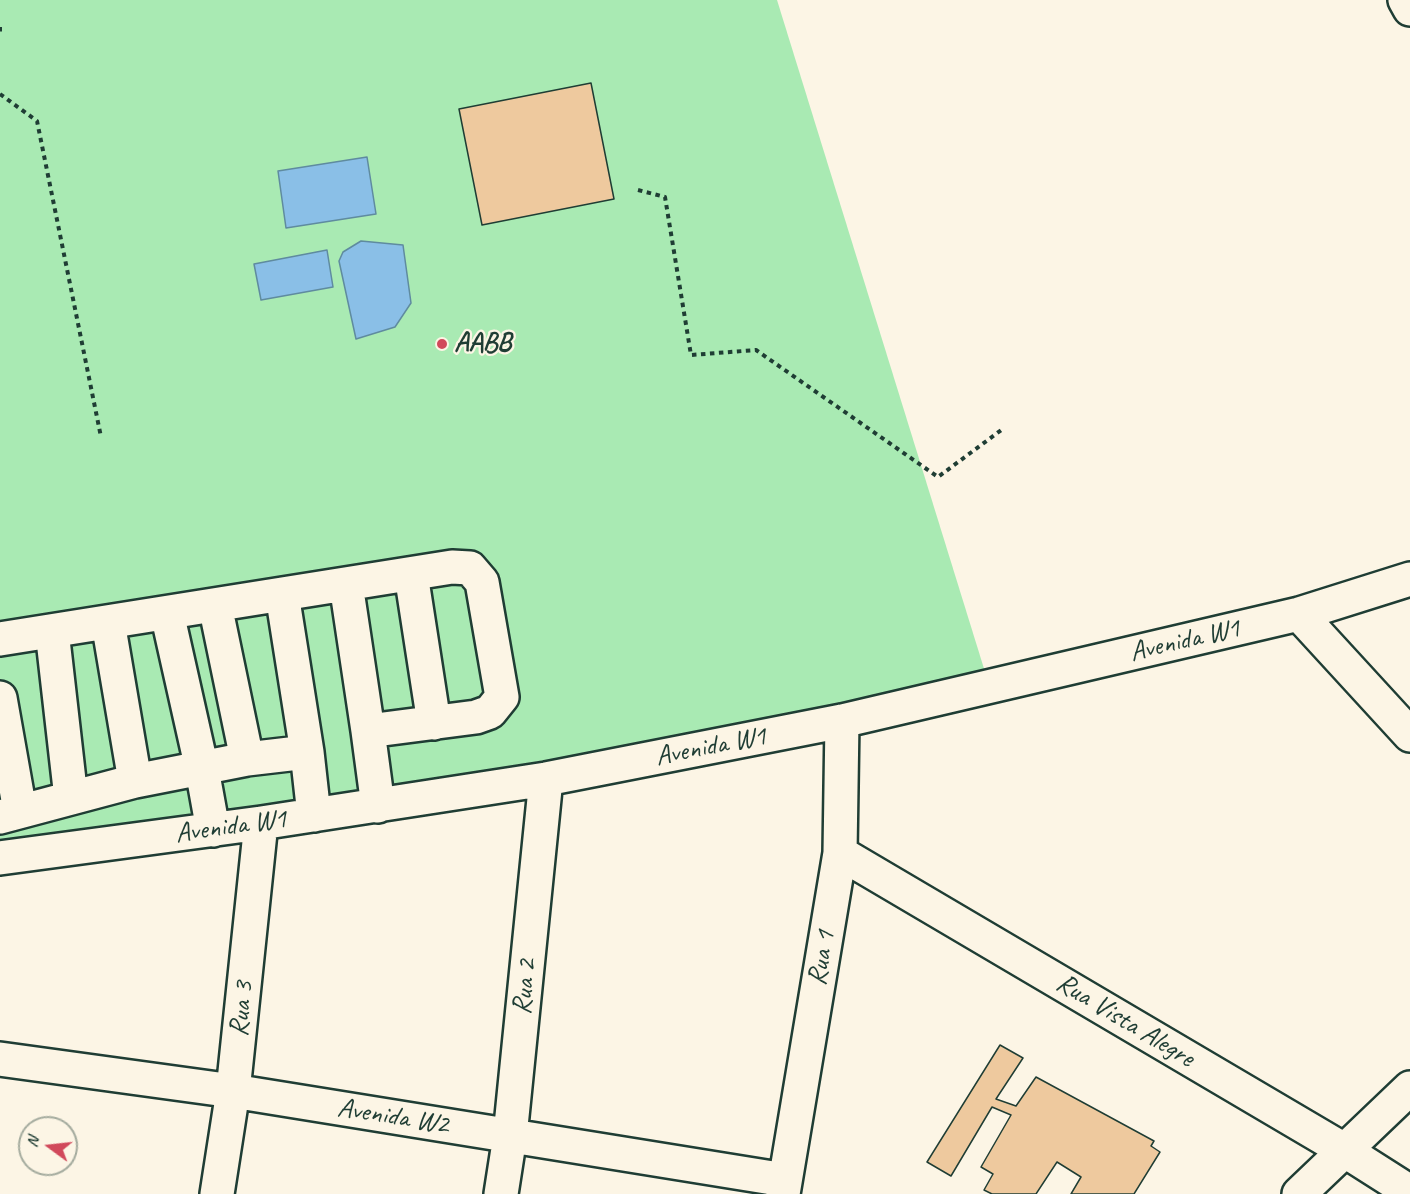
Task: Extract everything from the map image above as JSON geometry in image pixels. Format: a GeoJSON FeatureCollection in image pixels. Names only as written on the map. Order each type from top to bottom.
{"type":"FeatureCollection","features":[{"type":"Feature","properties":{"kind":"street"},"geometry":{"type":"LineString","coordinates":[[1405,0],[1410,9]]}},
{"type":"Feature","properties":{"kind":"street"},"geometry":{"type":"LineString","coordinates":[[0,639],[452,567],[470,568],[482,582],[502,697],[490,712],[476,717],[368,731]]}},
{"type":"Feature","properties":{"kind":"street"},"geometry":{"type":"LineString","coordinates":[[411,574],[434,723]]}},
{"type":"Feature","properties":{"kind":"street","name":"Avenida W1"},"geometry":{"type":"LineString","coordinates":[[0,858],[213,830],[546,779],[842,721],[1299,614],[1410,579]]}},
{"type":"Feature","properties":{"kind":"street"},"geometry":{"type":"LineString","coordinates":[[346,584],[378,806]]}},
{"type":"Feature","properties":{"kind":"street"},"geometry":{"type":"LineString","coordinates":[[282,594],[307,752],[314,815]]}},
{"type":"Feature","properties":{"kind":"street"},"geometry":{"type":"LineString","coordinates":[[215,605],[247,759]]}},
{"type":"Feature","properties":{"kind":"street"},"geometry":{"type":"LineString","coordinates":[[167,613],[202,769],[213,830]]}},
{"type":"Feature","properties":{"kind":"street"},"geometry":{"type":"LineString","coordinates":[[1299,614],[1410,735]]}},
{"type":"Feature","properties":{"kind":"street"},"geometry":{"type":"LineString","coordinates":[[108,622],[135,781]]}},
{"type":"Feature","properties":{"kind":"street"},"geometry":{"type":"LineString","coordinates":[[52,631],[71,798]]}},
{"type":"Feature","properties":{"kind":"street"},"geometry":{"type":"LineString","coordinates":[[0,698],[10,814],[135,781],[247,759],[307,752]]}},
{"type":"Feature","properties":{"kind":"street","name":"Rua 1"},"geometry":{"type":"LineString","coordinates":[[784,1187],[840,853],[842,721]]}},
{"type":"Feature","properties":{"kind":"street","name":"Rua 2"},"geometry":{"type":"LineString","coordinates":[[501,1194],[510,1136],[546,779]]}},
{"type":"Feature","properties":{"kind":"street","name":"Rua 3"},"geometry":{"type":"LineString","coordinates":[[217,1194],[233,1091],[261,823]]}},
{"type":"Feature","properties":{"kind":"street","name":"Rua Vista Alegre"},"geometry":{"type":"LineString","coordinates":[[840,853],[1344,1150],[1410,1192]]}},
{"type":"Feature","properties":{"kind":"street","name":"Avenida W2"},"geometry":{"type":"LineString","coordinates":[[0,1059],[233,1091],[510,1136],[784,1187]]}},
{"type":"Feature","properties":{"kind":"street"},"geometry":{"type":"LineString","coordinates":[[1299,1194],[1410,1088]]}},
{"type":"Feature","properties":{"kind":"path"},"geometry":{"type":"LineString","coordinates":[[0,27],[0,35]]}},
{"type":"Feature","properties":{"kind":"path"},"geometry":{"type":"LineString","coordinates":[[0,94],[37,121],[101,437]]}},
{"type":"Feature","properties":{"kind":"path"},"geometry":{"type":"LineString","coordinates":[[638,190],[665,198],[691,355],[756,350],[938,477],[1004,428]]}},
{"type":"Feature","properties":{"kind":"green space","name":"AABB"},"geometry":{"type":"Polygon","coordinates":[[[0,0],[777,0],[990,688],[0,849],[0,0]]]}},
{"type":"Feature","properties":{"kind":"water"},"geometry":{"type":"Polygon","coordinates":[[[367,157],[376,214],[286,228],[278,171],[367,157]]]}},
{"type":"Feature","properties":{"kind":"water"},"geometry":{"type":"Polygon","coordinates":[[[361,241],[403,245],[411,303],[395,327],[356,339],[339,261],[343,252],[361,241]]]}},
{"type":"Feature","properties":{"kind":"water"},"geometry":{"type":"Polygon","coordinates":[[[327,250],[333,287],[261,300],[254,264],[327,250]]]}},
{"type":"Feature","properties":{"kind":"building"},"geometry":{"type":"Polygon","coordinates":[[[591,83],[614,199],[482,225],[459,109],[591,83]]]}},
{"type":"Feature","properties":{"kind":"building"},"geometry":{"type":"Polygon","coordinates":[[[1000,1045],[1023,1058],[996,1099],[1016,1106],[1036,1077],[1154,1141],[1151,1146],[1160,1152],[1134,1194],[1071,1194],[1081,1177],[1057,1162],[1036,1194],[992,1194],[984,1190],[993,1174],[981,1167],[1011,1115],[992,1107],[951,1176],[927,1162],[1000,1045]]]}},
{"type":"Feature","properties":{"kind":"place","name":"AABB"},"geometry":{"type":"Point","coordinates":[442,344]}}]}
